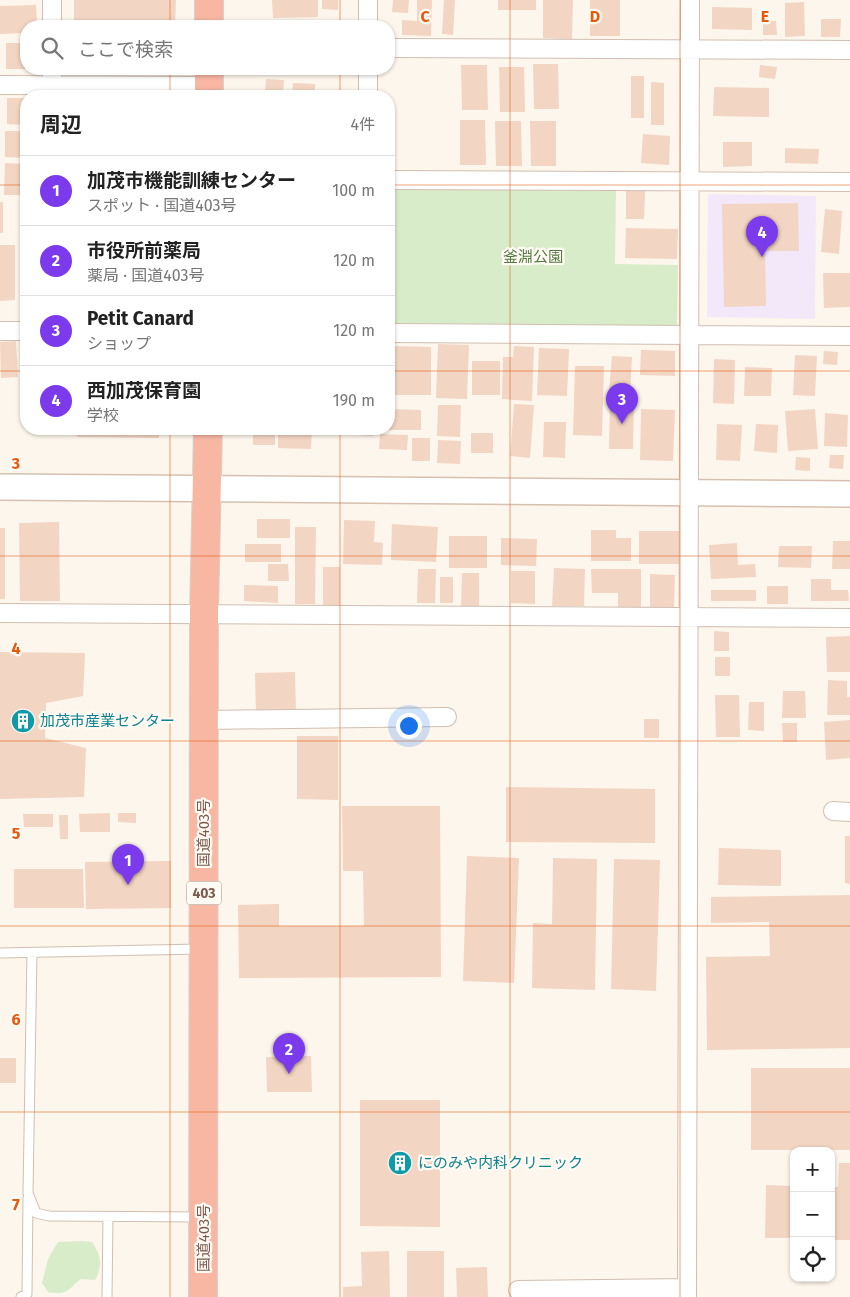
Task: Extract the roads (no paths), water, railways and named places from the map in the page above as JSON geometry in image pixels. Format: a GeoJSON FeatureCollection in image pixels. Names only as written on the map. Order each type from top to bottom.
{"type":"FeatureCollection","features":[{"type":"Feature","properties":{"kind":"highway"},"geometry":{"type":"LineString","coordinates":[[209,0],[209,20]]}},
{"type":"Feature","properties":{"kind":"highway","name":"403"},"geometry":{"type":"LineString","coordinates":[[208,435],[208,488]]}},
{"type":"Feature","properties":{"kind":"highway","name":"国道403号"},"geometry":{"type":"LineString","coordinates":[[204,1297],[204,614],[208,488]]}},
{"type":"Feature","properties":{"kind":"street"},"geometry":{"type":"LineString","coordinates":[[52,0],[52,20]]}},
{"type":"Feature","properties":{"kind":"street"},"geometry":{"type":"LineString","coordinates":[[368,0],[368,20]]}},
{"type":"Feature","properties":{"kind":"street"},"geometry":{"type":"LineString","coordinates":[[518,1290],[687,1292],[690,0]]}},
{"type":"Feature","properties":{"kind":"street"},"geometry":{"type":"LineString","coordinates":[[395,48],[850,50]]}},
{"type":"Feature","properties":{"kind":"street"},"geometry":{"type":"LineString","coordinates":[[368,75],[368,90]]}},
{"type":"Feature","properties":{"kind":"street"},"geometry":{"type":"LineString","coordinates":[[0,84],[209,84]]}},
{"type":"Feature","properties":{"kind":"street"},"geometry":{"type":"LineString","coordinates":[[395,180],[850,182]]}},
{"type":"Feature","properties":{"kind":"street"},"geometry":{"type":"LineString","coordinates":[[0,331],[20,331]]}},
{"type":"Feature","properties":{"kind":"street"},"geometry":{"type":"LineString","coordinates":[[395,333],[850,336]]}},
{"type":"Feature","properties":{"kind":"street"},"geometry":{"type":"LineString","coordinates":[[0,487],[850,494]]}},
{"type":"Feature","properties":{"kind":"street"},"geometry":{"type":"LineString","coordinates":[[0,613],[850,618]]}},
{"type":"Feature","properties":{"kind":"street"},"geometry":{"type":"LineString","coordinates":[[204,720],[447,718]]}},
{"type":"Feature","properties":{"kind":"lane"},"geometry":{"type":"LineString","coordinates":[[0,953],[204,949]]}},
{"type":"Feature","properties":{"kind":"lane"},"geometry":{"type":"LineString","coordinates":[[21,1297],[27,1294],[32,953]]}},
{"type":"Feature","properties":{"kind":"lane"},"geometry":{"type":"LineString","coordinates":[[28,1193],[36,1213],[49,1216],[204,1217]]}},
{"type":"Feature","properties":{"kind":"lane"},"geometry":{"type":"LineString","coordinates":[[107,1297],[108,1217]]}},
{"type":"Feature","properties":{"kind":"place","name":"西加茂保育園"},"geometry":{"type":"Point","coordinates":[762,257]}},
{"type":"Feature","properties":{"kind":"place","name":"Petit Canard"},"geometry":{"type":"Point","coordinates":[622,424]}},
{"type":"Feature","properties":{"kind":"place","name":"加茂市産業センター"},"geometry":{"type":"Point","coordinates":[23,721]}},
{"type":"Feature","properties":{"kind":"place","name":"加茂市機能訓練センター"},"geometry":{"type":"Point","coordinates":[128,885]}},
{"type":"Feature","properties":{"kind":"place","name":"市役所前薬局"},"geometry":{"type":"Point","coordinates":[289,1074]}},
{"type":"Feature","properties":{"kind":"place","name":"にのみや内科クリニック"},"geometry":{"type":"Point","coordinates":[400,1163]}},
{"type":"Feature","properties":{"kind":"park label","name":"釜淵公園"},"geometry":{"type":"Point","coordinates":[533,257]}}]}
